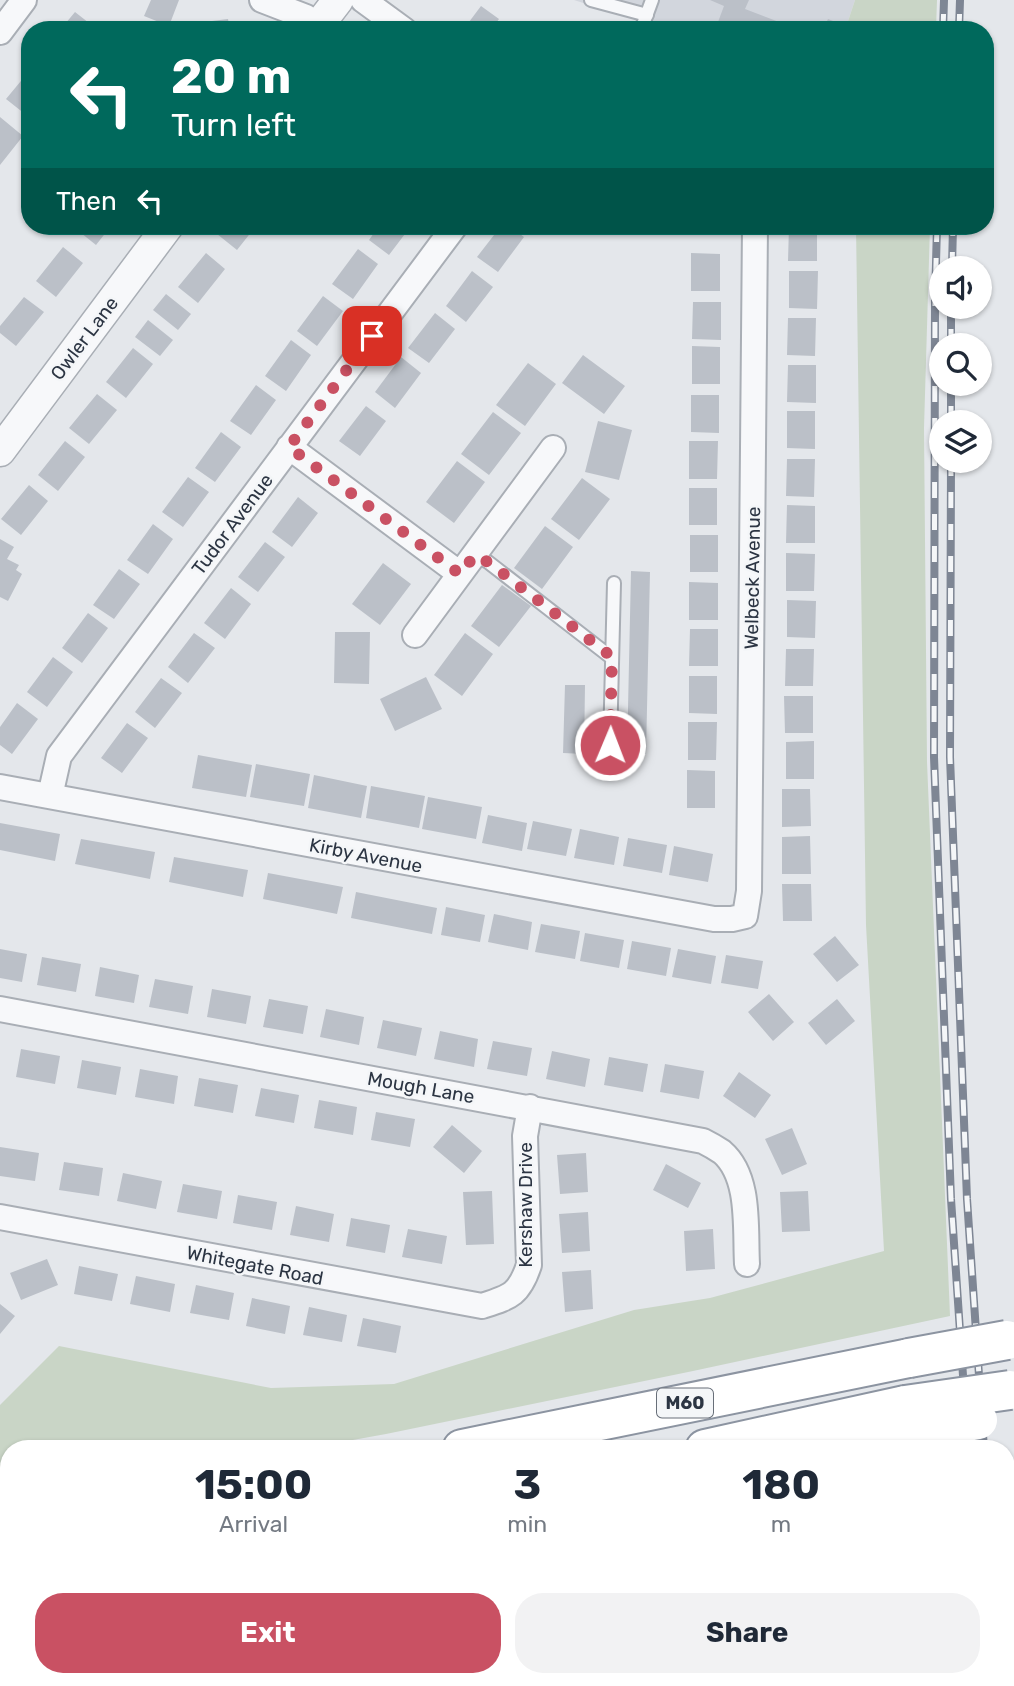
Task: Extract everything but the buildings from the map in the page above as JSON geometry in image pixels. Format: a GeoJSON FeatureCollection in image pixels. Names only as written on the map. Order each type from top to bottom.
{"type":"FeatureCollection","features":[{"type":"Feature","properties":{"kind":"highway","name":"M60"},"geometry":{"type":"LineString","coordinates":[[506,1440],[1010,1339]]}},
{"type":"Feature","properties":{"kind":"highway"},"geometry":{"type":"LineString","coordinates":[[764,1440],[909,1418],[1013,1398]]}},
{"type":"Feature","properties":{"kind":"highway"},"geometry":{"type":"LineString","coordinates":[[857,1440],[909,1418]]}},
{"type":"Feature","properties":{"kind":"street"},"geometry":{"type":"LineString","coordinates":[[0,32],[24,0]]}},
{"type":"Feature","properties":{"kind":"street"},"geometry":{"type":"LineString","coordinates":[[262,0],[309,21]]}},
{"type":"Feature","properties":{"kind":"street"},"geometry":{"type":"LineString","coordinates":[[322,21],[338,0]]}},
{"type":"Feature","properties":{"kind":"street"},"geometry":{"type":"LineString","coordinates":[[363,0],[392,21]]}},
{"type":"Feature","properties":{"kind":"street","name":"Owler Lane"},"geometry":{"type":"LineString","coordinates":[[0,451],[161,235]]}},
{"type":"Feature","properties":{"kind":"street","name":"Tudor Avenue"},"geometry":{"type":"LineString","coordinates":[[50,796],[59,756],[449,235]]}},
{"type":"Feature","properties":{"kind":"street","name":"Welbeck Avenue"},"geometry":{"type":"LineString","coordinates":[[732,919],[745,916],[749,891],[755,235]]}},
{"type":"Feature","properties":{"kind":"street"},"geometry":{"type":"LineString","coordinates":[[289,447],[467,564]]}},
{"type":"Feature","properties":{"kind":"street"},"geometry":{"type":"LineString","coordinates":[[415,635],[553,448]]}},
{"type":"Feature","properties":{"kind":"street","name":"Kirby Avenue"},"geometry":{"type":"LineString","coordinates":[[0,787],[649,908],[715,919],[732,919]]}},
{"type":"Feature","properties":{"kind":"street","name":"Mough Lane"},"geometry":{"type":"LineString","coordinates":[[0,1009],[703,1140],[723,1153],[737,1171],[744,1193],[747,1264]]}},
{"type":"Feature","properties":{"kind":"street","name":"Kershaw Drive"},"geometry":{"type":"LineString","coordinates":[[509,1298],[524,1281],[529,1265],[525,1136],[530,1107]]}},
{"type":"Feature","properties":{"kind":"street","name":"Whitegate Road"},"geometry":{"type":"LineString","coordinates":[[0,1217],[462,1304],[482,1306],[509,1298]]}},
{"type":"Feature","properties":{"kind":"lane"},"geometry":{"type":"LineString","coordinates":[[591,0],[647,15]]}},
{"type":"Feature","properties":{"kind":"lane"},"geometry":{"type":"LineString","coordinates":[[645,21],[652,0]]}},
{"type":"Feature","properties":{"kind":"lane"},"geometry":{"type":"LineString","coordinates":[[467,564],[488,562],[612,657]]}},
{"type":"Feature","properties":{"kind":"lane"},"geometry":{"type":"LineString","coordinates":[[610,745],[614,583]]}},
{"type":"Feature","properties":{"kind":"shaded area"},"geometry":{"type":"Polygon","coordinates":[[[574,0],[855,0],[848,21],[639,21],[574,0]]]}},
{"type":"Feature","properties":{"kind":"green space"},"geometry":{"type":"Polygon","coordinates":[[[855,0],[937,0],[936,21],[848,21],[855,0]]]}},
{"type":"Feature","properties":{"kind":"green space"},"geometry":{"type":"Polygon","coordinates":[[[856,235],[930,235],[924,428],[927,762],[950,1316],[353,1440],[0,1440],[0,1405],[59,1346],[271,1388],[394,1384],[634,1310],[710,1298],[884,1251],[866,925],[856,235]]]}},
{"type":"Feature","properties":{"kind":"railway"},"geometry":{"type":"LineString","coordinates":[[943,21],[944,0]]}},
{"type":"Feature","properties":{"kind":"railway"},"geometry":{"type":"LineString","coordinates":[[959,21],[960,0]]}},
{"type":"Feature","properties":{"kind":"railway"},"geometry":{"type":"LineString","coordinates":[[937,235],[934,757],[951,1199],[967,1440]]}},
{"type":"Feature","properties":{"kind":"railway"},"geometry":{"type":"LineString","coordinates":[[952,256],[953,235]]}},
{"type":"Feature","properties":{"kind":"railway"},"geometry":{"type":"LineString","coordinates":[[951,319],[951,333]]}},
{"type":"Feature","properties":{"kind":"railway"},"geometry":{"type":"LineString","coordinates":[[951,396],[951,410]]}},
{"type":"Feature","properties":{"kind":"railway"},"geometry":{"type":"LineString","coordinates":[[951,473],[950,757],[967,1199],[983,1440]]}},
{"type":"Feature","properties":{"kind":"route"},"geometry":{"type":"LineString","coordinates":[[372,336],[289,447],[460,574],[475,555],[488,562],[612,657],[610,745]]}}]}
